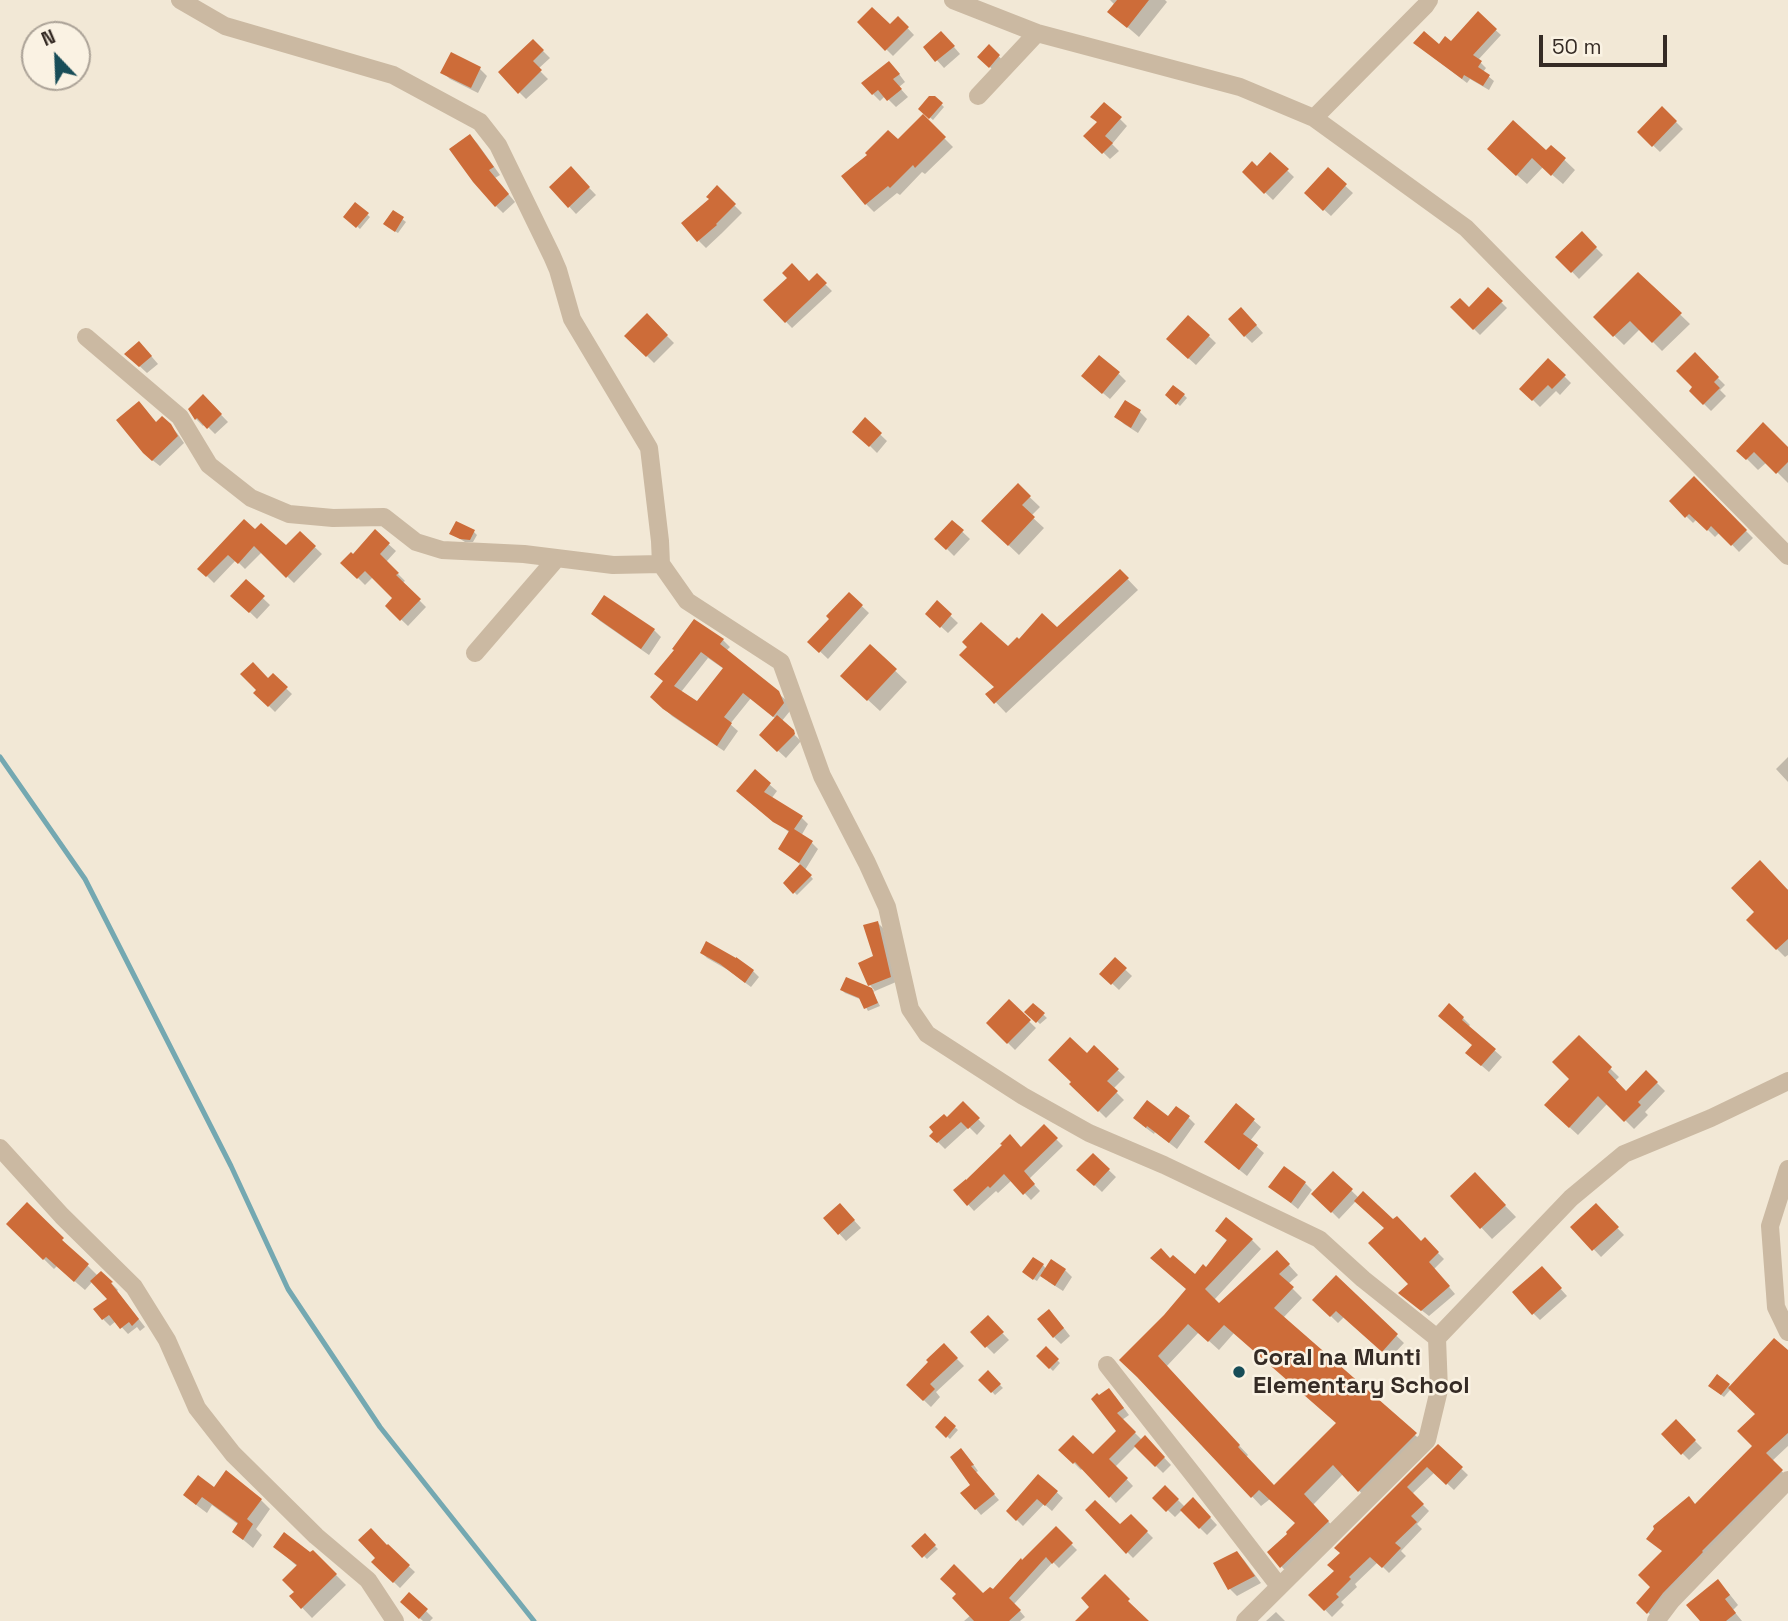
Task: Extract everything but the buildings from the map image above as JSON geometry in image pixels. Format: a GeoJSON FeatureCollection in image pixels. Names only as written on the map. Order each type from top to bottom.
{"type":"FeatureCollection","features":[{"type":"Feature","properties":{"kind":"street"},"geometry":{"type":"LineString","coordinates":[[180,0],[225,26],[393,75],[480,122],[498,145],[558,270],[572,318],[649,448],[661,564],[687,601],[781,662],[822,776],[887,907],[910,1009],[927,1034],[1023,1096],[1089,1133],[1164,1165],[1319,1239],[1363,1279],[1437,1338]]}},
{"type":"Feature","properties":{"kind":"street"},"geometry":{"type":"LineString","coordinates":[[953,0],[1037,33],[1240,87],[1314,118],[1466,228],[1788,556]]}},
{"type":"Feature","properties":{"kind":"street"},"geometry":{"type":"LineString","coordinates":[[1314,118],[1429,0]]}},
{"type":"Feature","properties":{"kind":"street"},"geometry":{"type":"LineString","coordinates":[[978,96],[1037,33]]}},
{"type":"Feature","properties":{"kind":"street"},"geometry":{"type":"LineString","coordinates":[[86,337],[180,417],[209,465],[251,498],[289,514],[333,518],[384,517],[416,542],[442,550],[524,554],[613,565],[661,564]]}},
{"type":"Feature","properties":{"kind":"street"},"geometry":{"type":"LineString","coordinates":[[475,653],[557,558]]}},
{"type":"Feature","properties":{"kind":"street"},"geometry":{"type":"LineString","coordinates":[[1245,1621],[1427,1440],[1439,1390],[1437,1338],[1571,1198],[1624,1154],[1711,1118],[1788,1081]]}},
{"type":"Feature","properties":{"kind":"street"},"geometry":{"type":"LineString","coordinates":[[0,1148],[62,1216],[134,1287],[166,1339],[197,1408],[233,1454],[316,1536],[368,1580],[395,1621]]}},
{"type":"Feature","properties":{"kind":"street"},"geometry":{"type":"LineString","coordinates":[[1788,1168],[1770,1226],[1776,1307],[1788,1332]]}},
{"type":"Feature","properties":{"kind":"street"},"geometry":{"type":"LineString","coordinates":[[1107,1365],[1279,1587]]}},
{"type":"Feature","properties":{"kind":"street"},"geometry":{"type":"LineString","coordinates":[[1656,1621],[1671,1601],[1788,1480]]}},
{"type":"Feature","properties":{"kind":"waterway"},"geometry":{"type":"LineString","coordinates":[[0,757],[85,879],[231,1166],[288,1289],[380,1427],[534,1621]]}},
{"type":"Feature","properties":{"kind":"place","name":"Coral na Munti Elementary School"},"geometry":{"type":"Point","coordinates":[1239,1372]}}]}
